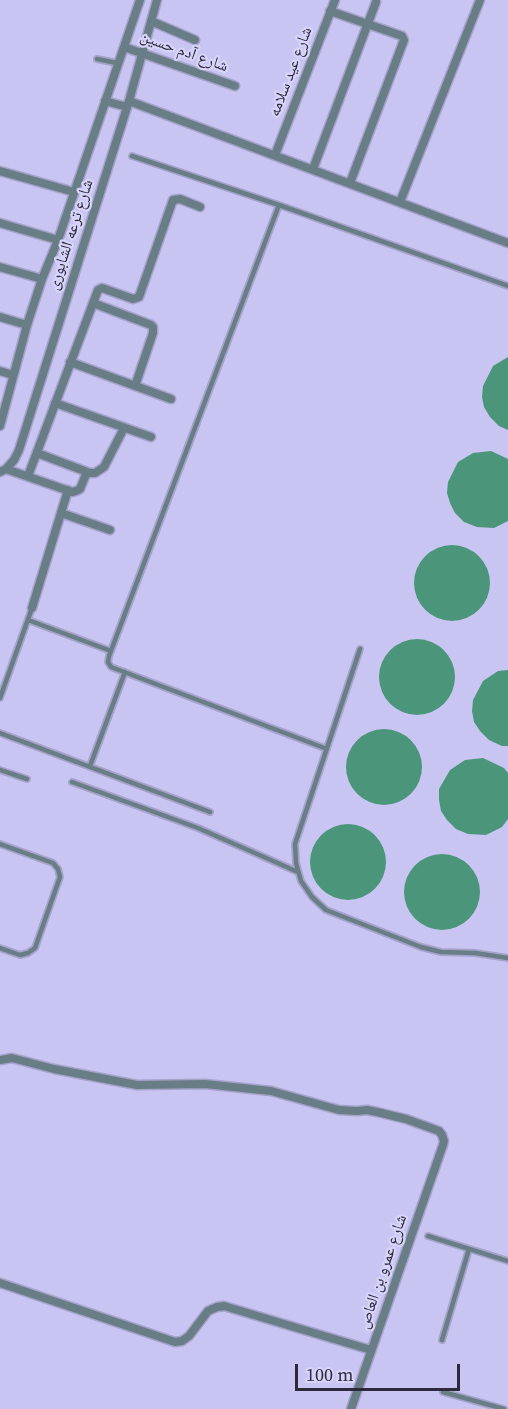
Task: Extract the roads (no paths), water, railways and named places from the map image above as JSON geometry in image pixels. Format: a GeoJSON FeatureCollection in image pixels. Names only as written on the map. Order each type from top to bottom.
{"type":"FeatureCollection","features":[{"type":"Feature","properties":{"kind":"street","name":"شارع ترعه الشابورى"},"geometry":{"type":"LineString","coordinates":[[0,422],[42,279],[58,240],[140,0]]}},
{"type":"Feature","properties":{"kind":"street","name":"شارع ترعه الشابورى"},"geometry":{"type":"LineString","coordinates":[[3,470],[14,460],[19,450],[128,104],[157,0]]}},
{"type":"Feature","properties":{"kind":"street","name":"شارع عيد سلامه"},"geometry":{"type":"LineString","coordinates":[[275,155],[335,0]]}},
{"type":"Feature","properties":{"kind":"street"},"geometry":{"type":"LineString","coordinates":[[400,202],[480,0]]}},
{"type":"Feature","properties":{"kind":"street"},"geometry":{"type":"LineString","coordinates":[[313,169],[376,2]]}},
{"type":"Feature","properties":{"kind":"street"},"geometry":{"type":"LineString","coordinates":[[330,11],[402,36],[404,40],[350,183]]}},
{"type":"Feature","properties":{"kind":"street"},"geometry":{"type":"LineString","coordinates":[[151,21],[195,40]]}},
{"type":"Feature","properties":{"kind":"street","name":"شارع آدم حسين"},"geometry":{"type":"LineString","coordinates":[[123,46],[235,86]]}},
{"type":"Feature","properties":{"kind":"street"},"geometry":{"type":"LineString","coordinates":[[105,101],[128,104],[275,155],[508,243]]}},
{"type":"Feature","properties":{"kind":"street"},"geometry":{"type":"LineString","coordinates":[[0,171],[74,192]]}},
{"type":"Feature","properties":{"kind":"street"},"geometry":{"type":"LineString","coordinates":[[28,476],[99,288],[133,299],[139,297],[173,200],[180,199],[200,207]]}},
{"type":"Feature","properties":{"kind":"street"},"geometry":{"type":"LineString","coordinates":[[0,223],[58,240]]}},
{"type":"Feature","properties":{"kind":"street"},"geometry":{"type":"LineString","coordinates":[[0,267],[42,279]]}},
{"type":"Feature","properties":{"kind":"street"},"geometry":{"type":"LineString","coordinates":[[93,303],[153,327],[154,331],[135,386]]}},
{"type":"Feature","properties":{"kind":"street"},"geometry":{"type":"LineString","coordinates":[[0,317],[27,325]]}},
{"type":"Feature","properties":{"kind":"street"},"geometry":{"type":"LineString","coordinates":[[70,362],[171,399]]}},
{"type":"Feature","properties":{"kind":"street"},"geometry":{"type":"LineString","coordinates":[[0,371],[13,375]]}},
{"type":"Feature","properties":{"kind":"street"},"geometry":{"type":"LineString","coordinates":[[56,403],[151,437]]}},
{"type":"Feature","properties":{"kind":"street"},"geometry":{"type":"LineString","coordinates":[[37,453],[87,472],[95,472],[104,467],[123,428]]}},
{"type":"Feature","properties":{"kind":"street"},"geometry":{"type":"LineString","coordinates":[[3,470],[76,491],[80,489],[87,472]]}},
{"type":"Feature","properties":{"kind":"street"},"geometry":{"type":"LineString","coordinates":[[32,608],[68,490]]}},
{"type":"Feature","properties":{"kind":"street"},"geometry":{"type":"LineString","coordinates":[[61,513],[110,530]]}},
{"type":"Feature","properties":{"kind":"street","name":"شارع عمرو بن العاص"},"geometry":{"type":"LineString","coordinates":[[0,1060],[12,1058],[54,1069],[137,1085],[205,1084],[271,1091],[339,1110],[367,1110],[406,1119],[439,1131],[444,1141],[443,1145],[351,1409]]}},
{"type":"Feature","properties":{"kind":"street"},"geometry":{"type":"LineString","coordinates":[[0,1283],[175,1342],[182,1341],[189,1336],[208,1311],[224,1306],[371,1350]]}},
{"type":"Feature","properties":{"kind":"lane"},"geometry":{"type":"LineString","coordinates":[[97,59],[117,63]]}},
{"type":"Feature","properties":{"kind":"lane"},"geometry":{"type":"LineString","coordinates":[[132,156],[508,286]]}},
{"type":"Feature","properties":{"kind":"lane"},"geometry":{"type":"LineString","coordinates":[[279,205],[108,659],[109,664],[125,672],[327,749]]}},
{"type":"Feature","properties":{"kind":"lane"},"geometry":{"type":"LineString","coordinates":[[0,698],[32,608]]}},
{"type":"Feature","properties":{"kind":"lane"},"geometry":{"type":"LineString","coordinates":[[28,620],[111,651]]}},
{"type":"Feature","properties":{"kind":"lane"},"geometry":{"type":"LineString","coordinates":[[360,649],[295,844],[298,872],[306,890],[326,909],[431,950],[450,953],[475,952],[508,958]]}},
{"type":"Feature","properties":{"kind":"lane"},"geometry":{"type":"LineString","coordinates":[[90,766],[125,672]]}},
{"type":"Feature","properties":{"kind":"lane"},"geometry":{"type":"LineString","coordinates":[[0,733],[210,812]]}},
{"type":"Feature","properties":{"kind":"lane"},"geometry":{"type":"LineString","coordinates":[[0,770],[27,779]]}},
{"type":"Feature","properties":{"kind":"lane"},"geometry":{"type":"LineString","coordinates":[[72,782],[198,828],[298,872]]}},
{"type":"Feature","properties":{"kind":"lane"},"geometry":{"type":"LineString","coordinates":[[0,844],[53,863],[60,877],[35,948],[20,955],[0,948]]}},
{"type":"Feature","properties":{"kind":"lane"},"geometry":{"type":"LineString","coordinates":[[428,1236],[508,1261]]}},
{"type":"Feature","properties":{"kind":"lane"},"geometry":{"type":"LineString","coordinates":[[442,1340],[469,1249]]}},
{"type":"Feature","properties":{"kind":"lane"},"geometry":{"type":"LineString","coordinates":[[443,1392],[504,1409]]}}]}
